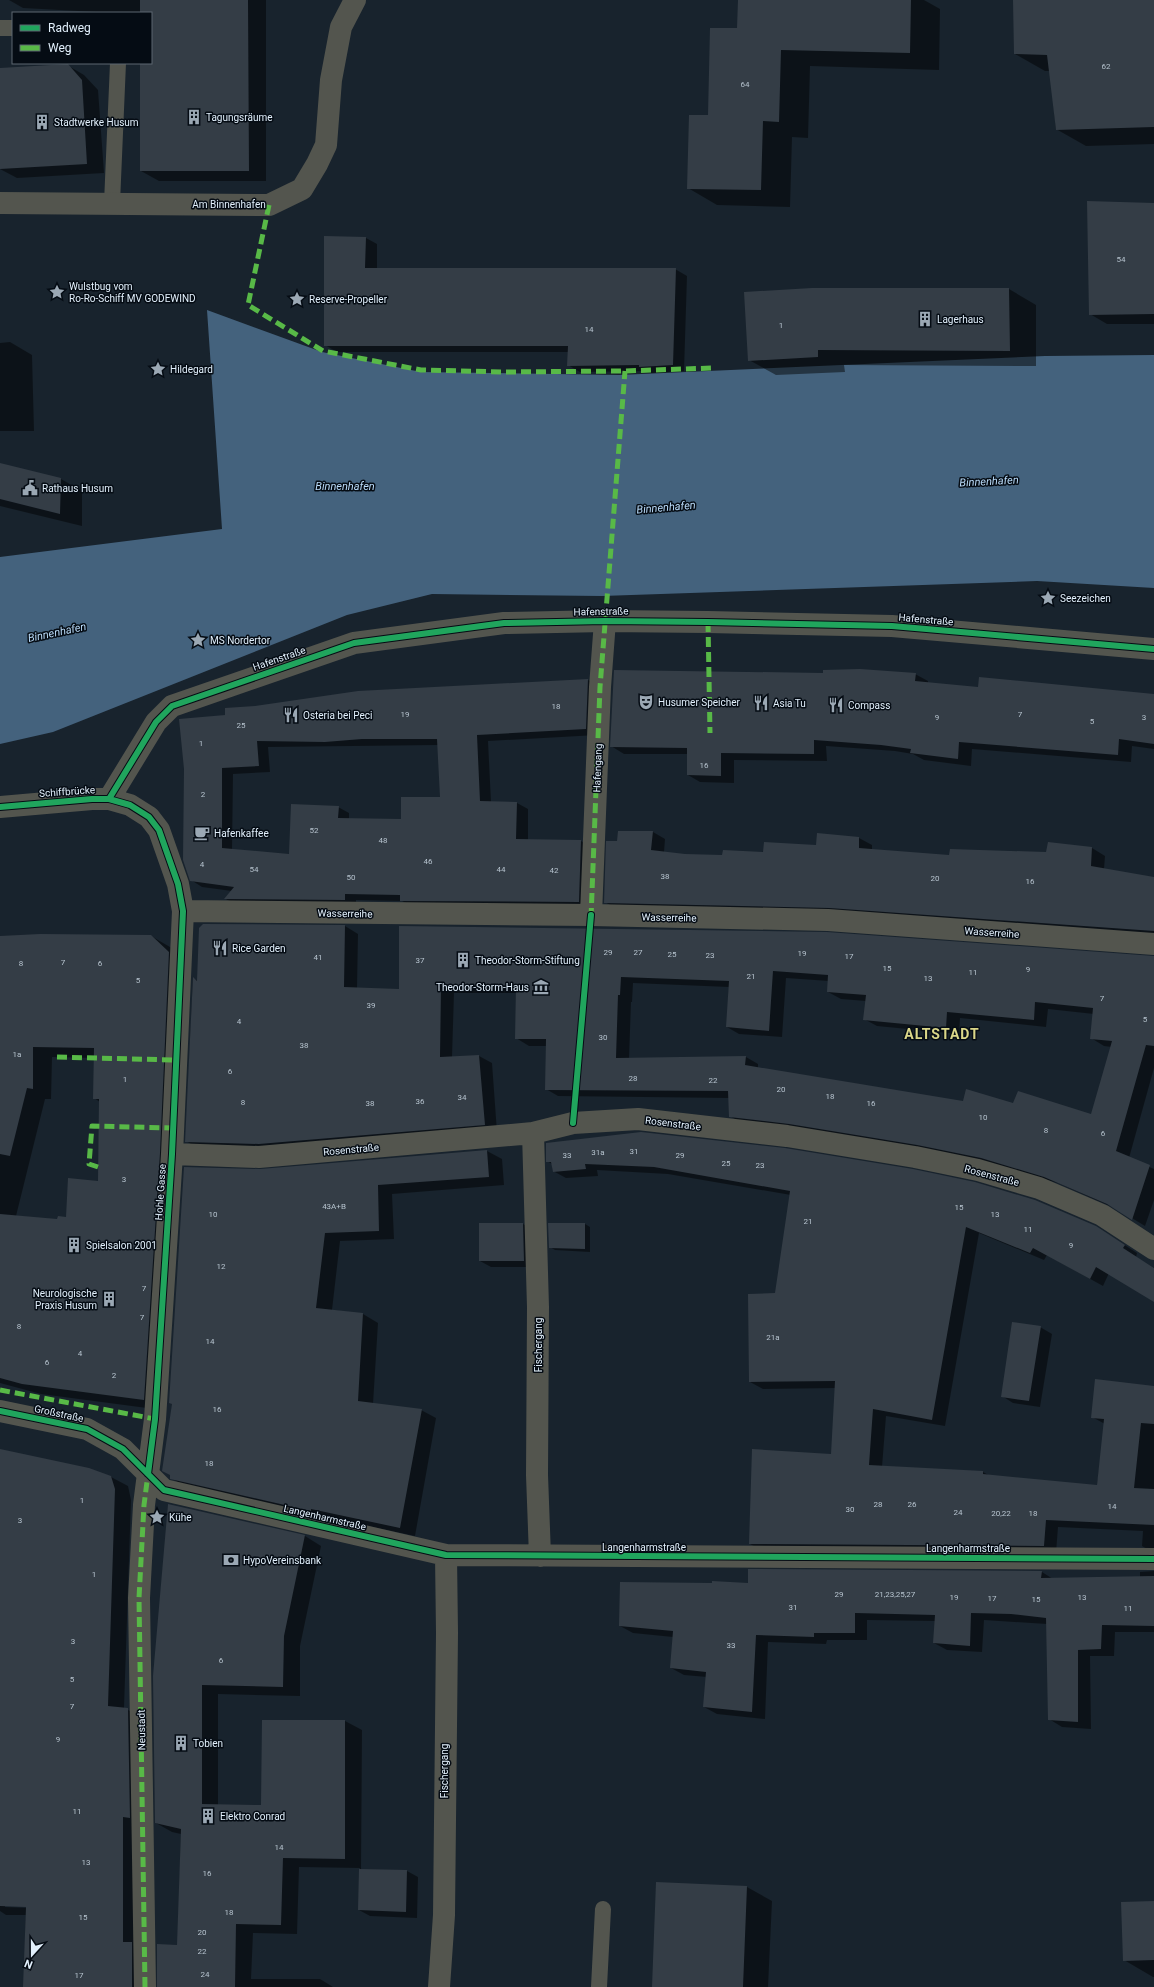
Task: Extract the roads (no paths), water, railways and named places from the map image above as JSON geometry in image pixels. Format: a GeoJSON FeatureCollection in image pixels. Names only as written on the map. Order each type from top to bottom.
{"type":"FeatureCollection","features":[{"type":"Feature","properties":{"kind":"street","name":"Am Binnenhafen"},"geometry":{"type":"LineString","coordinates":[[0,203],[269,205],[302,189],[326,145],[331,80],[341,28],[355,0]]}},
{"type":"Feature","properties":{"kind":"street","name":"Hafenstraße"},"geometry":{"type":"LineString","coordinates":[[109,799],[156,722],[172,706],[354,643],[504,623],[605,621],[892,626],[1154,649]]}},
{"type":"Feature","properties":{"kind":"street","name":"Hafengang"},"geometry":{"type":"LineString","coordinates":[[591,915],[600,687],[605,621]]}},
{"type":"Feature","properties":{"kind":"street","name":"Schiffbrücke"},"geometry":{"type":"LineString","coordinates":[[0,807],[92,799],[109,799],[130,805],[149,817],[159,830],[178,884],[183,911]]}},
{"type":"Feature","properties":{"kind":"street","name":"Wasserreihe"},"geometry":{"type":"LineString","coordinates":[[183,911],[591,915],[828,920],[1154,944]]}},
{"type":"Feature","properties":{"kind":"street","name":"Hohle Gasse"},"geometry":{"type":"LineString","coordinates":[[148,1474],[155,1411],[172,1154],[183,911]]}},
{"type":"Feature","properties":{"kind":"street","name":"Rosenstraße"},"geometry":{"type":"LineString","coordinates":[[172,1154],[259,1157],[533,1133],[573,1123],[638,1119],[787,1136],[915,1157],[978,1170],[1040,1188],[1102,1215],[1154,1249]]}},
{"type":"Feature","properties":{"kind":"street","name":"Fischergang"},"geometry":{"type":"LineString","coordinates":[[533,1133],[538,1307],[537,1475],[540,1556]]}},
{"type":"Feature","properties":{"kind":"street","name":"Großstraße"},"geometry":{"type":"LineString","coordinates":[[0,1411],[86,1429],[123,1449],[148,1474]]}},
{"type":"Feature","properties":{"kind":"street","name":"Langenharmstraße"},"geometry":{"type":"LineString","coordinates":[[148,1474],[164,1490],[446,1555],[1154,1559]]}},
{"type":"Feature","properties":{"kind":"street","name":"Neustadt"},"geometry":{"type":"LineString","coordinates":[[145,1987],[140,1598],[144,1505],[148,1474]]}},
{"type":"Feature","properties":{"kind":"street","name":"Fischergang"},"geometry":{"type":"LineString","coordinates":[[440,1987],[444,1915],[447,1633],[446,1555]]}},
{"type":"Feature","properties":{"kind":"lane"},"geometry":{"type":"LineString","coordinates":[[0,28],[12,28]]}},
{"type":"Feature","properties":{"kind":"lane"},"geometry":{"type":"LineString","coordinates":[[112,203],[118,64]]}},
{"type":"Feature","properties":{"kind":"lane"},"geometry":{"type":"LineString","coordinates":[[599,1987],[603,1909]]}},
{"type":"Feature","properties":{"kind":"water","name":"Binnenhafen"},"geometry":{"type":"Polygon","coordinates":[[[207,310],[322,352],[421,372],[619,375],[1045,356],[1154,355],[1154,588],[1037,581],[602,596],[432,594],[347,615],[53,732],[0,744],[0,557],[222,529],[207,310]]]}},
{"type":"Feature","properties":{"kind":"place","name":"Tagungsräume"},"geometry":{"type":"Point","coordinates":[194,117]}},
{"type":"Feature","properties":{"kind":"place","name":"Stadtwerke Husum"},"geometry":{"type":"Point","coordinates":[42,122]}},
{"type":"Feature","properties":{"kind":"place","name":"Wulstbug vom Ro-Ro-Schiff MV GODEWIND"},"geometry":{"type":"Point","coordinates":[57,292]}},
{"type":"Feature","properties":{"kind":"place","name":"Reserve-Propeller"},"geometry":{"type":"Point","coordinates":[297,299]}},
{"type":"Feature","properties":{"kind":"place","name":"Lagerhaus"},"geometry":{"type":"Point","coordinates":[925,319]}},
{"type":"Feature","properties":{"kind":"place","name":"Hildegard"},"geometry":{"type":"Point","coordinates":[158,369]}},
{"type":"Feature","properties":{"kind":"place","name":"Rathaus Husum"},"geometry":{"type":"Point","coordinates":[30,488]}},
{"type":"Feature","properties":{"kind":"place","name":"Seezeichen"},"geometry":{"type":"Point","coordinates":[1048,598]}},
{"type":"Feature","properties":{"kind":"place","name":"MS Nordertor"},"geometry":{"type":"Point","coordinates":[198,640]}},
{"type":"Feature","properties":{"kind":"place","name":"Husumer Speicher"},"geometry":{"type":"Point","coordinates":[646,702]}},
{"type":"Feature","properties":{"kind":"place","name":"Asia Tu"},"geometry":{"type":"Point","coordinates":[761,703]}},
{"type":"Feature","properties":{"kind":"place","name":"Compass"},"geometry":{"type":"Point","coordinates":[836,705]}},
{"type":"Feature","properties":{"kind":"place","name":"Osteria bei Peci"},"geometry":{"type":"Point","coordinates":[291,715]}},
{"type":"Feature","properties":{"kind":"place","name":"Hafenkaffee"},"geometry":{"type":"Point","coordinates":[202,833]}},
{"type":"Feature","properties":{"kind":"place","name":"Rice Garden"},"geometry":{"type":"Point","coordinates":[220,948]}},
{"type":"Feature","properties":{"kind":"place","name":"Theodor-Storm-Stiftung"},"geometry":{"type":"Point","coordinates":[463,960]}},
{"type":"Feature","properties":{"kind":"place","name":"Theodor-Storm-Haus"},"geometry":{"type":"Point","coordinates":[541,987]}},
{"type":"Feature","properties":{"kind":"place","name":"Spielsalon 2001"},"geometry":{"type":"Point","coordinates":[74,1245]}},
{"type":"Feature","properties":{"kind":"place","name":"Neurologische Praxis Husum"},"geometry":{"type":"Point","coordinates":[109,1299]}},
{"type":"Feature","properties":{"kind":"place","name":"Kühe"},"geometry":{"type":"Point","coordinates":[157,1517]}},
{"type":"Feature","properties":{"kind":"place","name":"HypoVereinsbank"},"geometry":{"type":"Point","coordinates":[231,1560]}},
{"type":"Feature","properties":{"kind":"place","name":"Tobien"},"geometry":{"type":"Point","coordinates":[181,1743]}},
{"type":"Feature","properties":{"kind":"place","name":"Elektro Conrad"},"geometry":{"type":"Point","coordinates":[208,1816]}},
{"type":"Feature","properties":{"kind":"district","name":"ALTSTADT"},"geometry":{"type":"Point","coordinates":[942,1034]}}]}
